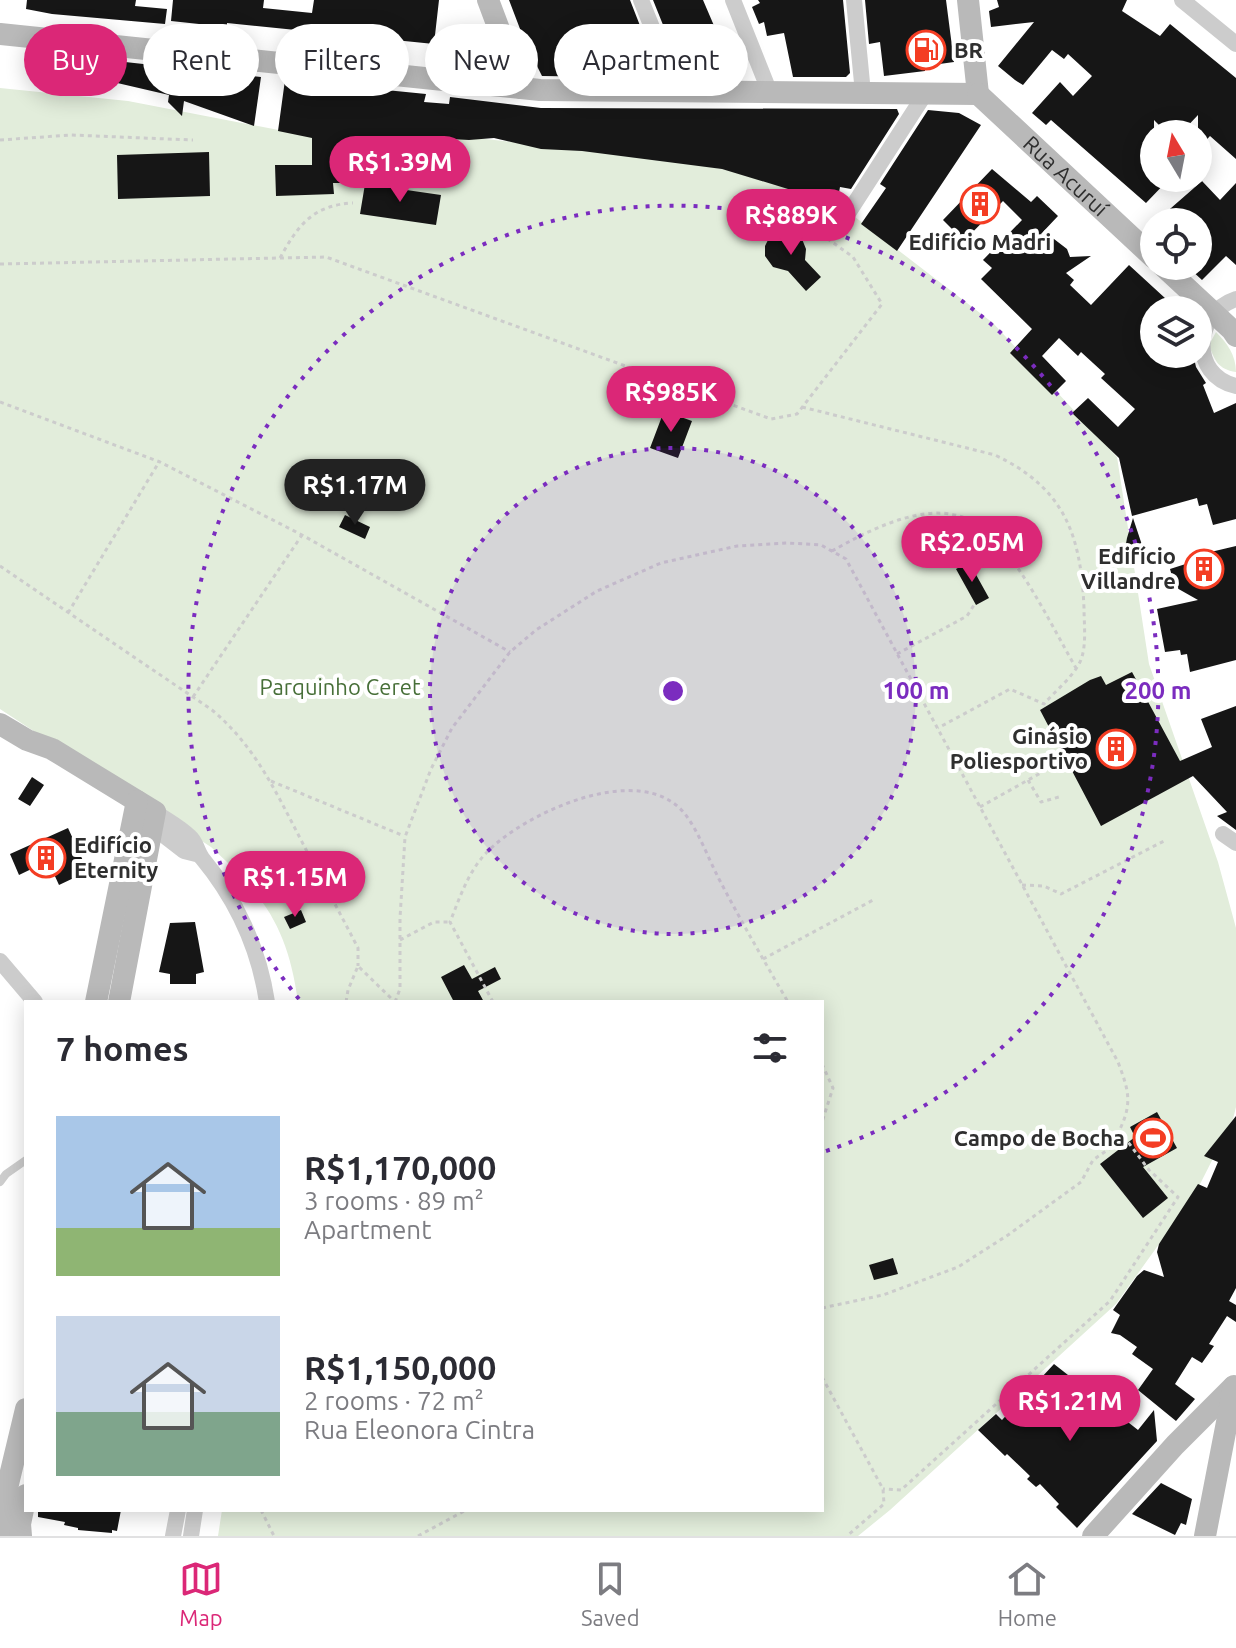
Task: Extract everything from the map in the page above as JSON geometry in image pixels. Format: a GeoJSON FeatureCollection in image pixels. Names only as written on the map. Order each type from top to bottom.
{"type":"FeatureCollection","features":[{"type":"Feature","properties":{"kind":"main road"},"geometry":{"type":"LineString","coordinates":[[488,0],[497,24]]}},
{"type":"Feature","properties":{"kind":"main road"},"geometry":{"type":"LineString","coordinates":[[748,93],[978,94],[968,0]]}},
{"type":"Feature","properties":{"kind":"main road"},"geometry":{"type":"LineString","coordinates":[[0,34],[425,78]]}},
{"type":"Feature","properties":{"kind":"main road","name":"Rua Acuruí"},"geometry":{"type":"LineString","coordinates":[[978,94],[1140,245]]}},
{"type":"Feature","properties":{"kind":"main road"},"geometry":{"type":"LineString","coordinates":[[1178,280],[1236,336]]}},
{"type":"Feature","properties":{"kind":"main road"},"geometry":{"type":"LineString","coordinates":[[0,724],[27,740],[52,749],[144,814]]}},
{"type":"Feature","properties":{"kind":"main road"},"geometry":{"type":"LineString","coordinates":[[97,1000],[144,814]]}},
{"type":"Feature","properties":{"kind":"main road"},"geometry":{"type":"LineString","coordinates":[[119,1000],[144,814]]}},
{"type":"Feature","properties":{"kind":"main road"},"geometry":{"type":"LineString","coordinates":[[1093,1536],[1235,1384]]}},
{"type":"Feature","properties":{"kind":"main road"},"geometry":{"type":"LineString","coordinates":[[1205,1536],[1235,1384]]}},
{"type":"Feature","properties":{"kind":"main road"},"geometry":{"type":"LineString","coordinates":[[2,1536],[2,1509],[24,1417]]}},
{"type":"Feature","properties":{"kind":"main road"},"geometry":{"type":"LineString","coordinates":[[1184,1436],[1201,1435],[1211,1441],[1219,1461]]}},
{"type":"Feature","properties":{"kind":"main road"},"geometry":{"type":"LineString","coordinates":[[21,1536],[24,1505]]}},
{"type":"Feature","properties":{"kind":"street"},"geometry":{"type":"LineString","coordinates":[[641,0],[651,24]]}},
{"type":"Feature","properties":{"kind":"street"},"geometry":{"type":"LineString","coordinates":[[733,0],[770,93]]}},
{"type":"Feature","properties":{"kind":"street"},"geometry":{"type":"LineString","coordinates":[[854,0],[863,93]]}},
{"type":"Feature","properties":{"kind":"street"},"geometry":{"type":"LineString","coordinates":[[1182,0],[1236,44]]}},
{"type":"Feature","properties":{"kind":"street"},"geometry":{"type":"LineString","coordinates":[[847,215],[925,94]]}},
{"type":"Feature","properties":{"kind":"street"},"geometry":{"type":"LineString","coordinates":[[1236,299],[1225,302],[1213,312],[1201,338],[1202,353],[1208,367],[1218,378],[1236,386]]}},
{"type":"Feature","properties":{"kind":"street"},"geometry":{"type":"LineString","coordinates":[[144,814],[184,851],[200,855],[223,884],[254,948],[267,1000]]}},
{"type":"Feature","properties":{"kind":"street"},"geometry":{"type":"LineString","coordinates":[[0,961],[33,1000]]}},
{"type":"Feature","properties":{"kind":"street"},"geometry":{"type":"LineString","coordinates":[[173,1536],[178,1512]]}},
{"type":"Feature","properties":{"kind":"street"},"geometry":{"type":"LineString","coordinates":[[191,1536],[195,1512]]}},
{"type":"Feature","properties":{"kind":"lane"},"geometry":{"type":"LineString","coordinates":[[0,1182],[24,1161]]}},
{"type":"Feature","properties":{"kind":"path"},"geometry":{"type":"LineString","coordinates":[[0,140],[71,135],[193,140]]}},
{"type":"Feature","properties":{"kind":"path"},"geometry":{"type":"LineString","coordinates":[[280,258],[304,221],[320,209],[353,203]]}},
{"type":"Feature","properties":{"kind":"path"},"geometry":{"type":"LineString","coordinates":[[0,264],[326,257],[771,419],[797,414],[882,304],[853,257],[825,237]]}},
{"type":"Feature","properties":{"kind":"path"},"geometry":{"type":"LineString","coordinates":[[0,402],[160,462],[302,535],[510,652]]}},
{"type":"Feature","properties":{"kind":"path"},"geometry":{"type":"LineString","coordinates":[[802,407],[995,455],[1017,465],[1044,486],[1062,509],[1071,531],[1083,588],[1085,633],[1081,660],[1044,704],[1010,689],[937,728]]}},
{"type":"Feature","properties":{"kind":"path"},"geometry":{"type":"LineString","coordinates":[[68,613],[160,462]]}},
{"type":"Feature","properties":{"kind":"path"},"geometry":{"type":"LineString","coordinates":[[832,551],[896,521],[931,514],[957,515],[984,527],[1031,591],[1076,668]]}},
{"type":"Feature","properties":{"kind":"path"},"geometry":{"type":"LineString","coordinates":[[193,697],[302,535]]}},
{"type":"Feature","properties":{"kind":"path"},"geometry":{"type":"LineString","coordinates":[[396,1000],[400,989],[405,837],[431,769],[452,728],[510,652],[536,630],[597,591],[661,563],[737,546],[788,543],[821,545],[846,559],[1118,1062],[1127,1088],[1128,1113],[1118,1133],[1149,1170],[1178,1197],[1110,1301],[901,1490],[883,1489]]}},
{"type":"Feature","properties":{"kind":"path"},"geometry":{"type":"LineString","coordinates":[[0,566],[231,726],[271,781],[358,948],[358,966],[346,1000]]}},
{"type":"Feature","properties":{"kind":"path"},"geometry":{"type":"LineString","coordinates":[[897,654],[967,616],[974,605]]}},
{"type":"Feature","properties":{"kind":"path"},"geometry":{"type":"LineString","coordinates":[[980,807],[1053,766]]}},
{"type":"Feature","properties":{"kind":"path"},"geometry":{"type":"LineString","coordinates":[[1028,780],[1041,802],[1059,797]]}},
{"type":"Feature","properties":{"kind":"path"},"geometry":{"type":"LineString","coordinates":[[271,781],[405,837]]}},
{"type":"Feature","properties":{"kind":"path"},"geometry":{"type":"LineString","coordinates":[[450,922],[469,875],[486,853],[511,830],[558,806],[597,795],[639,791],[664,796],[684,813],[787,1000]]}},
{"type":"Feature","properties":{"kind":"path"},"geometry":{"type":"LineString","coordinates":[[1022,885],[1044,886],[1061,894],[1164,841]]}},
{"type":"Feature","properties":{"kind":"path"},"geometry":{"type":"LineString","coordinates":[[763,959],[875,899]]}},
{"type":"Feature","properties":{"kind":"path"},"geometry":{"type":"LineString","coordinates":[[400,940],[434,922],[450,922]]}},
{"type":"Feature","properties":{"kind":"path"},"geometry":{"type":"LineString","coordinates":[[450,922],[492,1000]]}},
{"type":"Feature","properties":{"kind":"path"},"geometry":{"type":"LineString","coordinates":[[358,966],[393,1000]]}},
{"type":"Feature","properties":{"kind":"path"},"geometry":{"type":"LineString","coordinates":[[824,1068],[833,1088],[824,1116]]}},
{"type":"Feature","properties":{"kind":"path"},"geometry":{"type":"LineString","coordinates":[[824,1308],[883,1295],[958,1267],[1081,1182],[1093,1160],[1125,1138]]}},
{"type":"Feature","properties":{"kind":"path"},"geometry":{"type":"LineString","coordinates":[[824,1381],[883,1489],[884,1504],[847,1536]]}},
{"type":"Feature","properties":{"kind":"path"},"geometry":{"type":"LineString","coordinates":[[262,1512],[274,1536]]}},
{"type":"Feature","properties":{"kind":"path"},"geometry":{"type":"LineString","coordinates":[[418,1536],[462,1512]]}},
{"type":"Feature","properties":{"kind":"green space","name":"Parquinho Ceret"},"geometry":{"type":"Polygon","coordinates":[[[0,88],[24,90],[24,96],[79,96],[128,101],[320,138],[477,138],[674,160],[769,178],[855,217],[993,323],[1117,457],[1149,664],[1218,862],[1236,928],[1236,1107],[1233,1119],[1195,1194],[1116,1304],[858,1536],[218,1536],[222,1512],[824,1512],[824,1000],[298,1000],[288,954],[271,916],[260,898],[211,847],[0,709],[0,88]]]}},
{"type":"Feature","properties":{"kind":"green space"},"geometry":{"type":"Polygon","coordinates":[[[1216,332],[1224,340],[1236,372],[1218,363],[1212,353],[1212,339],[1216,332]]]}},
{"type":"Feature","properties":{"kind":"building"},"geometry":{"type":"Polygon","coordinates":[[[27,0],[136,0],[135,6],[167,9],[165,24],[26,9],[27,0]]]}},
{"type":"Feature","properties":{"kind":"building"},"geometry":{"type":"Polygon","coordinates":[[[173,0],[264,0],[263,8],[312,13],[314,0],[439,0],[436,24],[425,24],[425,43],[409,41],[409,24],[275,24],[275,28],[259,24],[171,21],[173,0]]]}},
{"type":"Feature","properties":{"kind":"building"},"geometry":{"type":"Polygon","coordinates":[[[509,0],[630,0],[639,24],[554,24],[554,76],[542,76],[538,68],[538,24],[518,24],[509,0]]]}},
{"type":"Feature","properties":{"kind":"building"},"geometry":{"type":"Polygon","coordinates":[[[653,0],[703,0],[713,24],[663,24],[653,0]]]}},
{"type":"Feature","properties":{"kind":"building"},"geometry":{"type":"Polygon","coordinates":[[[758,0],[843,0],[850,73],[846,77],[793,77],[784,33],[767,36],[764,22],[759,24],[752,7],[760,3],[758,0]]]}},
{"type":"Feature","properties":{"kind":"building"},"geometry":{"type":"Polygon","coordinates":[[[865,0],[946,0],[954,62],[925,66],[925,71],[884,76],[880,42],[869,44],[865,0]]]}},
{"type":"Feature","properties":{"kind":"building"},"geometry":{"type":"Polygon","coordinates":[[[997,0],[1127,0],[1122,11],[1160,36],[1170,24],[1236,78],[1236,159],[1212,138],[1212,120],[1198,120],[1198,115],[1193,120],[1140,120],[1140,192],[1157,192],[1146,203],[1051,120],[1046,125],[1032,113],[1060,82],[1073,96],[1092,76],[1068,54],[1064,59],[1052,50],[1023,85],[1015,80],[998,66],[1034,22],[991,27],[989,11],[999,7],[997,0]]]}},
{"type":"Feature","properties":{"kind":"building"},"geometry":{"type":"Polygon","coordinates":[[[127,62],[143,64],[143,89],[127,85],[127,62]]]}},
{"type":"Feature","properties":{"kind":"building"},"geometry":{"type":"Polygon","coordinates":[[[409,92],[425,94],[424,102],[449,104],[450,97],[541,108],[897,109],[899,114],[851,189],[840,187],[836,208],[788,189],[722,169],[582,151],[541,149],[494,138],[359,137],[360,183],[333,183],[334,194],[276,196],[275,165],[312,165],[312,138],[278,131],[283,96],[409,96],[409,92]]]}},
{"type":"Feature","properties":{"kind":"building"},"geometry":{"type":"Polygon","coordinates":[[[169,96],[258,96],[254,126],[184,101],[182,116],[168,102],[169,96]]]}},
{"type":"Feature","properties":{"kind":"building"},"geometry":{"type":"Polygon","coordinates":[[[928,110],[959,113],[981,125],[897,251],[861,224],[886,188],[880,184],[928,110]]]}},
{"type":"Feature","properties":{"kind":"building"},"geometry":{"type":"Polygon","coordinates":[[[209,152],[210,196],[118,199],[117,155],[209,152]]]}},
{"type":"Feature","properties":{"kind":"building"},"geometry":{"type":"Polygon","coordinates":[[[992,169],[1031,202],[1037,196],[1058,216],[1041,234],[1067,249],[1070,257],[1091,256],[1066,273],[1074,280],[1070,285],[1091,305],[1129,265],[1140,275],[1140,280],[1145,280],[1163,296],[1140,296],[1140,368],[1197,368],[1206,383],[1203,385],[1214,413],[1236,403],[1236,519],[1213,525],[1207,504],[1199,506],[1197,498],[1132,516],[1119,458],[1072,413],[1088,398],[1118,427],[1135,409],[1101,378],[1105,374],[1081,352],[1078,356],[1059,338],[1042,356],[1066,381],[1052,395],[1010,353],[1032,329],[981,279],[992,268],[983,260],[1022,220],[1003,201],[964,241],[943,220],[992,169]]]}},
{"type":"Feature","properties":{"kind":"building"},"geometry":{"type":"Polygon","coordinates":[[[1236,183],[1236,265],[1226,256],[1212,270],[1212,208],[1171,208],[1189,192],[1212,192],[1220,200],[1236,183]]]}},
{"type":"Feature","properties":{"kind":"building"},"geometry":{"type":"Polygon","coordinates":[[[365,184],[441,195],[436,225],[360,214],[365,184]]]}},
{"type":"Feature","properties":{"kind":"building"},"geometry":{"type":"Polygon","coordinates":[[[789,230],[802,239],[806,249],[805,260],[821,277],[806,291],[788,271],[773,267],[765,256],[769,238],[778,231],[789,230]]]}},
{"type":"Feature","properties":{"kind":"building"},"geometry":{"type":"Polygon","coordinates":[[[664,411],[692,421],[678,458],[650,448],[664,411]]]}},
{"type":"Feature","properties":{"kind":"building"},"geometry":{"type":"Polygon","coordinates":[[[345,515],[370,527],[365,539],[339,527],[345,515]]]}},
{"type":"Feature","properties":{"kind":"building"},"geometry":{"type":"Polygon","coordinates":[[[1133,518],[1142,545],[1125,549],[1127,538],[1133,518]]]}},
{"type":"Feature","properties":{"kind":"building"},"geometry":{"type":"Polygon","coordinates":[[[1236,546],[1236,660],[1190,672],[1187,654],[1181,655],[1180,650],[1165,652],[1157,609],[1198,600],[1175,587],[1170,569],[1195,561],[1198,555],[1236,546]]]}},
{"type":"Feature","properties":{"kind":"building"},"geometry":{"type":"Polygon","coordinates":[[[969,562],[989,598],[976,605],[956,569],[969,562]]]}},
{"type":"Feature","properties":{"kind":"building","name":"Ginásio Poliesportivo"},"geometry":{"type":"Polygon","coordinates":[[[1132,672],[1180,761],[1212,747],[1201,719],[1236,706],[1236,830],[1217,816],[1227,812],[1193,776],[1101,826],[1040,710],[1090,680],[1101,676],[1106,685],[1132,672]]]}},
{"type":"Feature","properties":{"kind":"building"},"geometry":{"type":"Polygon","coordinates":[[[32,777],[44,785],[30,806],[18,799],[32,777]]]}},
{"type":"Feature","properties":{"kind":"building","name":"Edifício Eternity"},"geometry":{"type":"Polygon","coordinates":[[[68,828],[85,865],[78,876],[59,885],[48,861],[19,875],[10,854],[68,828]]]}},
{"type":"Feature","properties":{"kind":"building"},"geometry":{"type":"Polygon","coordinates":[[[301,910],[306,922],[290,929],[284,917],[301,910]]]}},
{"type":"Feature","properties":{"kind":"building"},"geometry":{"type":"Polygon","coordinates":[[[195,922],[204,972],[196,974],[196,984],[170,984],[170,974],[159,972],[170,923],[195,922]]]}},
{"type":"Feature","properties":{"kind":"building"},"geometry":{"type":"Polygon","coordinates":[[[464,965],[472,979],[495,967],[501,979],[478,991],[483,1000],[453,1000],[441,977],[464,965]]]}},
{"type":"Feature","properties":{"kind":"building"},"geometry":{"type":"Polygon","coordinates":[[[1157,1112],[1177,1148],[1143,1167],[1168,1198],[1143,1218],[1100,1164],[1135,1137],[1130,1127],[1157,1112]]]}},
{"type":"Feature","properties":{"kind":"building"},"geometry":{"type":"Polygon","coordinates":[[[1236,1116],[1236,1288],[1229,1301],[1236,1305],[1236,1322],[1227,1316],[1209,1344],[1214,1346],[1202,1363],[1192,1357],[1175,1384],[1195,1399],[1176,1421],[1138,1390],[1153,1369],[1132,1354],[1137,1347],[1120,1335],[1111,1333],[1120,1315],[1113,1310],[1144,1270],[1164,1277],[1157,1252],[1159,1244],[1198,1184],[1207,1188],[1218,1162],[1204,1156],[1236,1116]]]}},
{"type":"Feature","properties":{"kind":"building"},"geometry":{"type":"Polygon","coordinates":[[[893,1258],[898,1274],[874,1280],[869,1265],[893,1258]]]}},
{"type":"Feature","properties":{"kind":"building"},"geometry":{"type":"Polygon","coordinates":[[[1054,1364],[1138,1430],[1154,1410],[1157,1441],[1077,1528],[1056,1507],[1059,1504],[1040,1484],[1036,1487],[1027,1479],[1030,1476],[978,1430],[996,1414],[1002,1420],[1054,1364]]]}},
{"type":"Feature","properties":{"kind":"building"},"geometry":{"type":"Polygon","coordinates":[[[1161,1483],[1192,1499],[1186,1525],[1181,1523],[1175,1535],[1132,1514],[1161,1483]]]}},
{"type":"Feature","properties":{"kind":"building"},"geometry":{"type":"Polygon","coordinates":[[[38,1512],[121,1512],[117,1531],[112,1530],[112,1533],[78,1530],[64,1525],[65,1522],[38,1517],[38,1512]]]}},
{"type":"Feature","properties":{"kind":"place","name":"BR"},"geometry":{"type":"Point","coordinates":[926,50]}},
{"type":"Feature","properties":{"kind":"place","name":"Edifício Madri"},"geometry":{"type":"Point","coordinates":[980,204]}},
{"type":"Feature","properties":{"kind":"place","name":"Edifício Villandre"},"geometry":{"type":"Point","coordinates":[1204,569]}},
{"type":"Feature","properties":{"kind":"place","name":"Ginásio Poliesportivo"},"geometry":{"type":"Point","coordinates":[1116,749]}},
{"type":"Feature","properties":{"kind":"place","name":"Edifício Eternity"},"geometry":{"type":"Point","coordinates":[46,858]}},
{"type":"Feature","properties":{"kind":"place","name":"Campo de Bocha"},"geometry":{"type":"Point","coordinates":[1153,1138]}}]}
